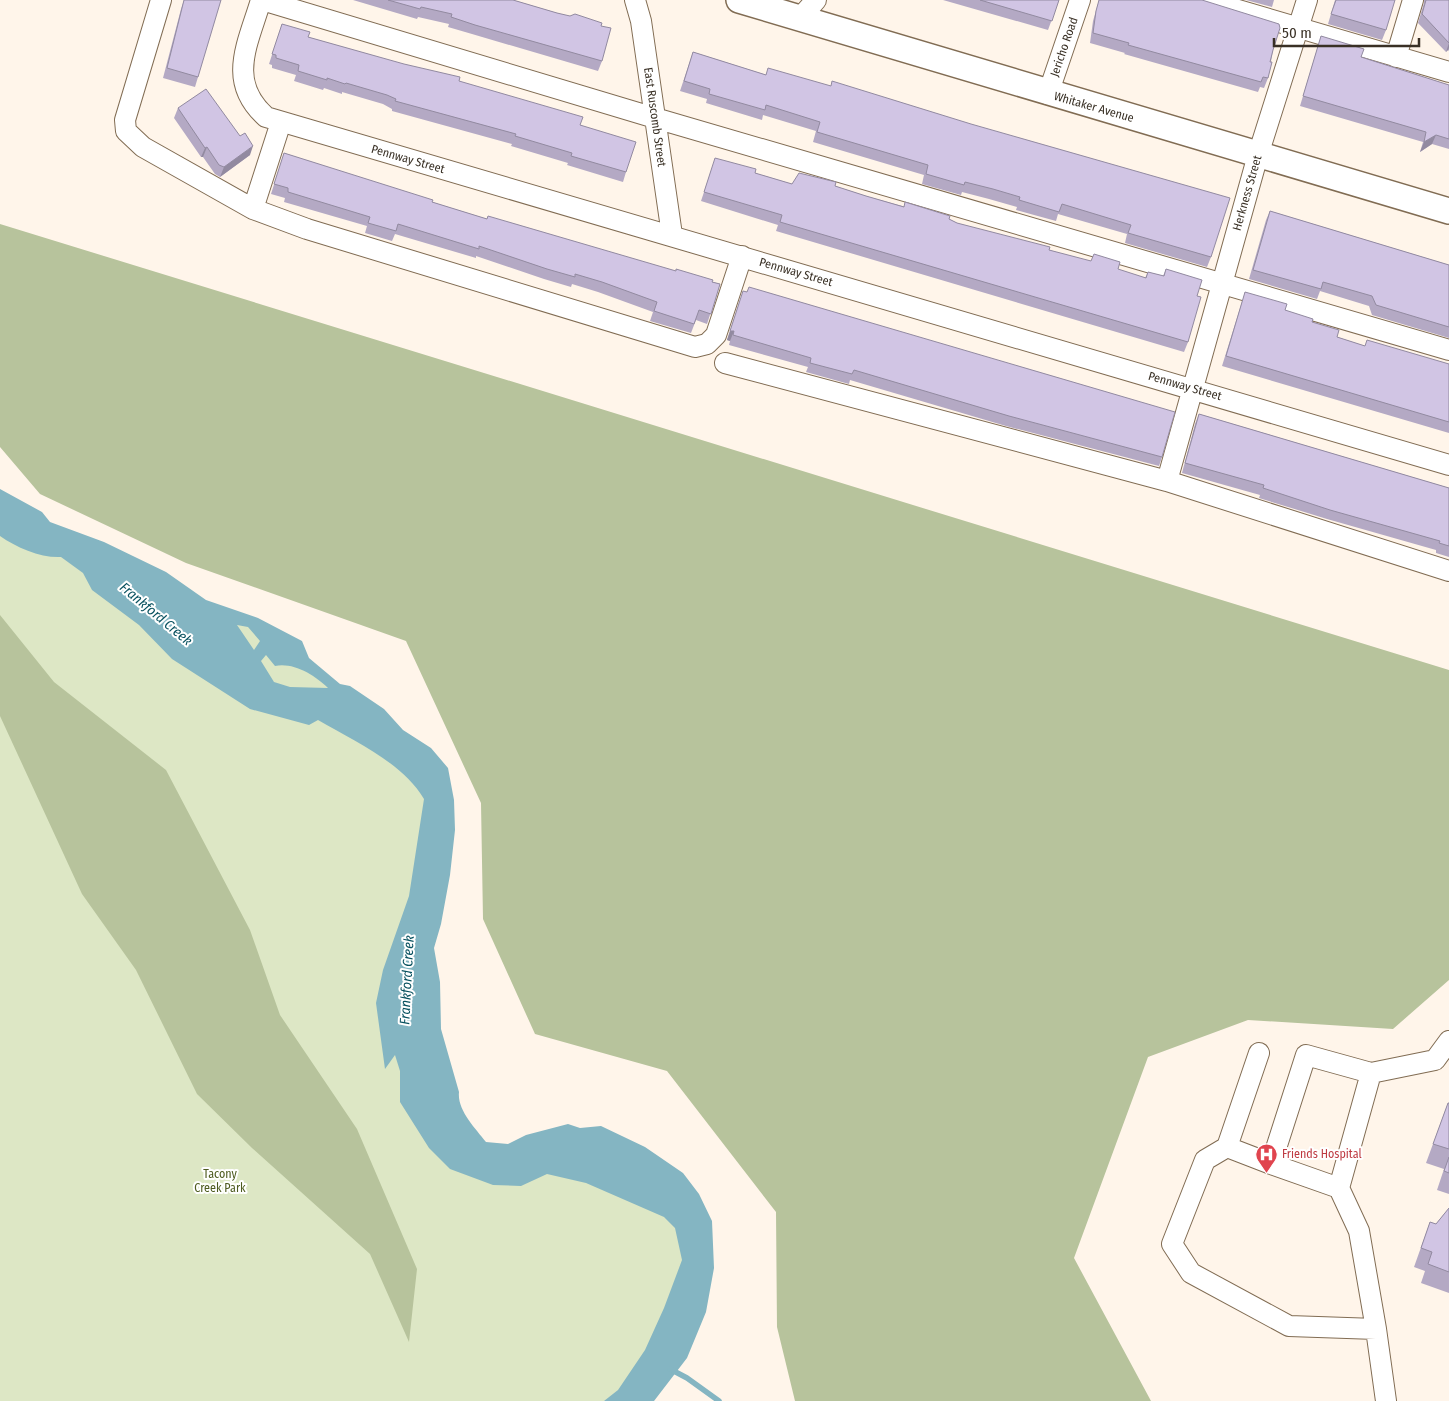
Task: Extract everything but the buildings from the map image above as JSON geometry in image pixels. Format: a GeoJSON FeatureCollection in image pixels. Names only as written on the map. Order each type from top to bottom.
{"type":"FeatureCollection","features":[{"type":"Feature","properties":{"kind":"main road","name":"Whitaker Avenue"},"geometry":{"type":"LineString","coordinates":[[739,0],[808,9],[1048,94],[1449,211]]}},
{"type":"Feature","properties":{"kind":"street"},"geometry":{"type":"LineString","coordinates":[[161,0],[125,120],[126,131],[143,147],[253,209],[307,229],[695,347],[707,344],[716,335],[742,256]]}},
{"type":"Feature","properties":{"kind":"street"},"geometry":{"type":"LineString","coordinates":[[262,0],[655,118],[1222,282],[1449,350]]}},
{"type":"Feature","properties":{"kind":"street","name":"Pennway Street"},"geometry":{"type":"LineString","coordinates":[[262,0],[242,67],[242,81],[248,97],[266,117],[1449,465]]}},
{"type":"Feature","properties":{"kind":"street","name":"East Ruscomb Street"},"geometry":{"type":"LineString","coordinates":[[635,0],[642,21],[672,235]]}},
{"type":"Feature","properties":{"kind":"street","name":"Jericho Road"},"geometry":{"type":"LineString","coordinates":[[1048,94],[1080,0]]}},
{"type":"Feature","properties":{"kind":"street"},"geometry":{"type":"LineString","coordinates":[[1204,0],[1449,72]]}},
{"type":"Feature","properties":{"kind":"street","name":"Herkness Street"},"geometry":{"type":"LineString","coordinates":[[1167,481],[1258,155],[1307,0]]}},
{"type":"Feature","properties":{"kind":"street"},"geometry":{"type":"LineString","coordinates":[[1396,57],[1413,0]]}},
{"type":"Feature","properties":{"kind":"street"},"geometry":{"type":"LineString","coordinates":[[253,209],[281,122]]}},
{"type":"Feature","properties":{"kind":"street"},"geometry":{"type":"LineString","coordinates":[[725,363],[1167,481],[1449,570]]}},
{"type":"Feature","properties":{"kind":"street"},"geometry":{"type":"LineString","coordinates":[[1271,1164],[1306,1055],[1371,1073],[1435,1060],[1449,1041]]}},
{"type":"Feature","properties":{"kind":"street"},"geometry":{"type":"LineString","coordinates":[[1259,1054],[1227,1148],[1205,1160],[1172,1244],[1192,1273],[1289,1326],[1376,1329]]}},
{"type":"Feature","properties":{"kind":"street"},"geometry":{"type":"LineString","coordinates":[[1371,1073],[1339,1188],[1359,1231],[1386,1401]]}},
{"type":"Feature","properties":{"kind":"street"},"geometry":{"type":"LineString","coordinates":[[1227,1148],[1339,1188]]}},
{"type":"Feature","properties":{"kind":"green space"},"geometry":{"type":"Polygon","coordinates":[[[0,224],[1449,670],[1449,980],[1393,1029],[1248,1020],[1148,1057],[1074,1258],[1151,1401],[795,1401],[777,1327],[776,1212],[667,1071],[535,1034],[483,919],[481,803],[406,641],[186,563],[40,494],[0,447],[0,224]]]}},
{"type":"Feature","properties":{"kind":"green space","name":"Tacony Creek Park"},"geometry":{"type":"Polygon","coordinates":[[[0,497],[207,611],[264,630],[441,776],[417,993],[480,1173],[647,1162],[699,1230],[631,1401],[0,1401],[0,497]]]}},
{"type":"Feature","properties":{"kind":"green space"},"geometry":{"type":"Polygon","coordinates":[[[0,615],[54,682],[166,770],[250,930],[280,1015],[357,1129],[417,1269],[409,1342],[370,1254],[252,1148],[197,1094],[136,970],[82,894],[0,716],[0,615]]]}},
{"type":"Feature","properties":{"kind":"water","name":"Frankford Creek"},"geometry":{"type":"Polygon","coordinates":[[[0,489],[42,512],[50,522],[104,542],[166,572],[206,600],[258,618],[302,641],[309,658],[340,684],[350,686],[384,709],[403,730],[431,748],[448,768],[454,800],[455,830],[450,875],[441,924],[434,948],[440,982],[441,1029],[464,1112],[486,1142],[508,1144],[526,1135],[568,1124],[580,1128],[601,1126],[645,1147],[683,1173],[699,1194],[712,1221],[714,1268],[706,1312],[687,1358],[654,1401],[604,1401],[618,1390],[645,1350],[664,1308],[682,1260],[675,1228],[664,1217],[586,1183],[547,1174],[521,1186],[493,1185],[450,1169],[429,1148],[400,1102],[400,1071],[395,1055],[385,1069],[376,1003],[383,970],[409,896],[424,799],[415,786],[390,763],[362,744],[318,720],[309,725],[250,709],[172,659],[139,625],[92,590],[83,573],[61,557],[45,556],[29,551],[0,536],[0,489]],[[237,625],[254,650],[260,641],[248,627],[237,625]],[[266,655],[261,661],[274,682],[290,687],[328,688],[317,679],[296,668],[282,665],[275,666],[266,655]]]}},
{"type":"Feature","properties":{"kind":"waterway"},"geometry":{"type":"LineString","coordinates":[[670,1369],[687,1378],[719,1401]]}},
{"type":"Feature","properties":{"kind":"place","name":"Friends Hospital"},"geometry":{"type":"Point","coordinates":[1266,1173]}}]}
